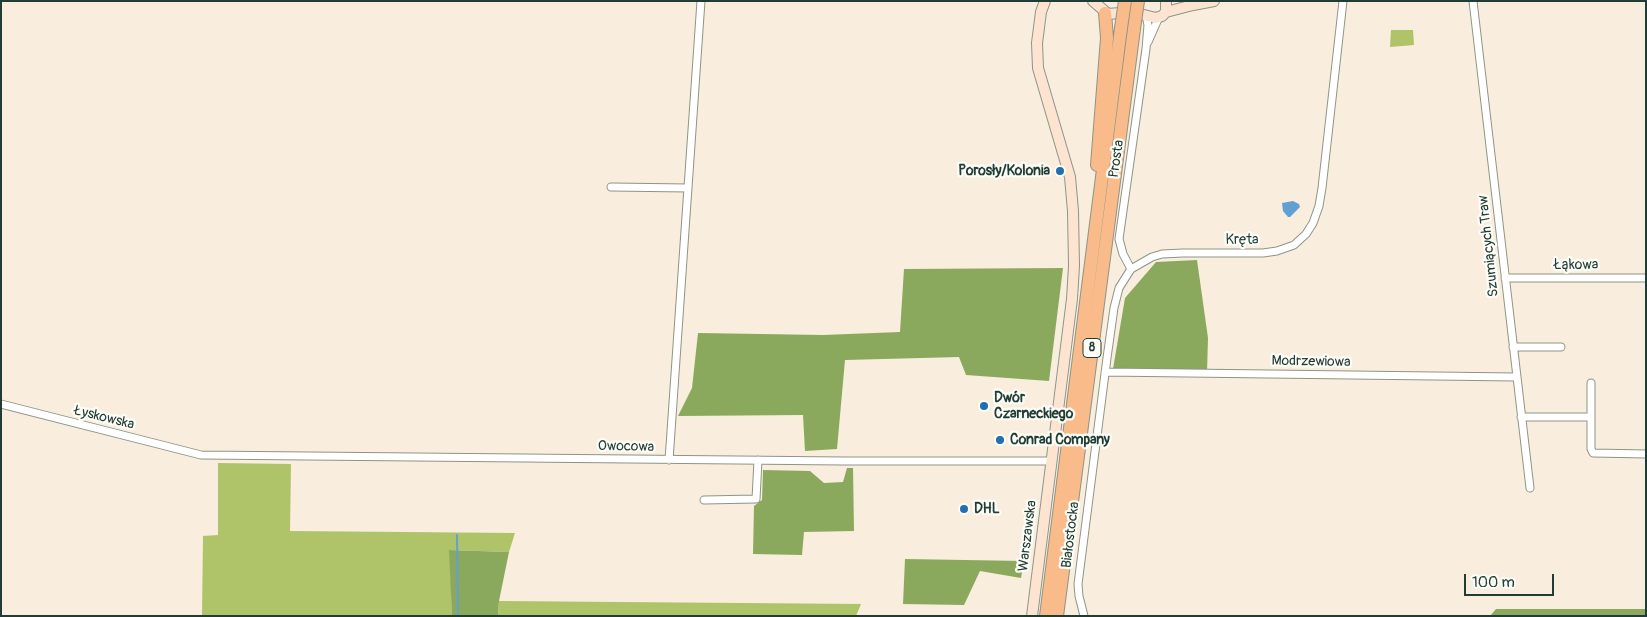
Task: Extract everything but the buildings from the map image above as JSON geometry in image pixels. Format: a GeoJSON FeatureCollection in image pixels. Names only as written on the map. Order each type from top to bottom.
{"type":"FeatureCollection","features":[{"type":"Feature","properties":{"kind":"highway","name":"8"},"geometry":{"type":"LineString","coordinates":[[1057,616],[1128,28],[1125,1]]}},
{"type":"Feature","properties":{"kind":"highway","name":"8"},"geometry":{"type":"LineString","coordinates":[[1046,616],[1095,234],[1128,28],[1138,1]]}},
{"type":"Feature","properties":{"kind":"highway"},"geometry":{"type":"LineString","coordinates":[[1095,234],[1098,142],[1107,38],[1099,5]]}},
{"type":"Feature","properties":{"kind":"street"},"geometry":{"type":"LineString","coordinates":[[669,460],[701,1]]}},
{"type":"Feature","properties":{"kind":"street","name":"Warszawska"},"geometry":{"type":"LineString","coordinates":[[1032,616],[1072,299],[1074,228],[1072,190],[1068,170],[1038,68],[1037,43],[1041,12],[1045,1]]}},
{"type":"Feature","properties":{"kind":"street"},"geometry":{"type":"LineString","coordinates":[[1040,22],[1053,1]]}},
{"type":"Feature","properties":{"kind":"street"},"geometry":{"type":"LineString","coordinates":[[1099,5],[1111,14],[1132,12],[1146,15],[1165,8],[1214,1]]}},
{"type":"Feature","properties":{"kind":"street","name":"Kręta"},"geometry":{"type":"LineString","coordinates":[[1094,456],[1116,295],[1123,281],[1132,270],[1144,260],[1162,254],[1263,253],[1277,251],[1294,244],[1306,234],[1313,223],[1319,206],[1322,188],[1343,1]]}},
{"type":"Feature","properties":{"kind":"street","name":"Szumiących Traw"},"geometry":{"type":"LineString","coordinates":[[1473,1],[1530,488]]}},
{"type":"Feature","properties":{"kind":"street","name":"Prosta"},"geometry":{"type":"LineString","coordinates":[[1146,49],[1165,8]]}},
{"type":"Feature","properties":{"kind":"street","name":"Prosta"},"geometry":{"type":"LineString","coordinates":[[1132,270],[1123,254],[1119,239],[1146,49],[1148,25],[1146,15]]}},
{"type":"Feature","properties":{"kind":"street"},"geometry":{"type":"LineString","coordinates":[[611,187],[688,188]]}},
{"type":"Feature","properties":{"kind":"street","name":"Łąkowa"},"geometry":{"type":"LineString","coordinates":[[1505,278],[1646,278]]}},
{"type":"Feature","properties":{"kind":"street"},"geometry":{"type":"LineString","coordinates":[[1513,347],[1561,347]]}},
{"type":"Feature","properties":{"kind":"street","name":"Modrzewiowa"},"geometry":{"type":"LineString","coordinates":[[1105,372],[1516,377]]}},
{"type":"Feature","properties":{"kind":"street"},"geometry":{"type":"LineString","coordinates":[[1591,383],[1590,417],[1591,448],[1593,453],[1646,454]]}},
{"type":"Feature","properties":{"kind":"street","name":"Łyskowska"},"geometry":{"type":"LineString","coordinates":[[1,404],[201,455]]}},
{"type":"Feature","properties":{"kind":"street"},"geometry":{"type":"LineString","coordinates":[[1521,417],[1590,417]]}},
{"type":"Feature","properties":{"kind":"street","name":"Owocowa"},"geometry":{"type":"LineString","coordinates":[[201,455],[669,460],[1051,461]]}},
{"type":"Feature","properties":{"kind":"street","name":"Białostocka"},"geometry":{"type":"LineString","coordinates":[[1084,616],[1078,584],[1094,456]]}},
{"type":"Feature","properties":{"kind":"street"},"geometry":{"type":"LineString","coordinates":[[704,500],[756,500],[758,460]]}},
{"type":"Feature","properties":{"kind":"green space"},"geometry":{"type":"Polygon","coordinates":[[[1391,30],[1413,30],[1414,45],[1390,47],[1391,30]]]}},
{"type":"Feature","properties":{"kind":"green space"},"geometry":{"type":"Polygon","coordinates":[[[1197,260],[1208,338],[1207,373],[1113,369],[1125,298],[1156,262],[1197,260]]]}},
{"type":"Feature","properties":{"kind":"green space"},"geometry":{"type":"Polygon","coordinates":[[[1063,268],[1049,381],[966,375],[959,357],[845,360],[837,449],[805,451],[803,415],[678,416],[692,388],[698,333],[823,335],[900,332],[904,269],[1063,268]]]}},
{"type":"Feature","properties":{"kind":"green space"},"geometry":{"type":"Polygon","coordinates":[[[218,463],[291,464],[290,531],[515,533],[509,552],[450,550],[452,616],[202,616],[203,536],[218,535],[218,463]]]}},
{"type":"Feature","properties":{"kind":"green space"},"geometry":{"type":"Polygon","coordinates":[[[847,468],[853,468],[854,531],[804,532],[802,555],[753,554],[754,506],[762,500],[763,470],[810,471],[824,483],[843,482],[847,468]]]}},
{"type":"Feature","properties":{"kind":"green space"},"geometry":{"type":"Polygon","coordinates":[[[449,550],[509,552],[499,601],[498,616],[452,616],[449,550]]]}},
{"type":"Feature","properties":{"kind":"green space"},"geometry":{"type":"Polygon","coordinates":[[[905,559],[1024,561],[1021,578],[980,571],[964,605],[903,604],[905,559]]]}},
{"type":"Feature","properties":{"kind":"green space"},"geometry":{"type":"Polygon","coordinates":[[[499,601],[861,604],[856,616],[498,616],[499,601]]]}},
{"type":"Feature","properties":{"kind":"green space"},"geometry":{"type":"Polygon","coordinates":[[[1496,609],[1646,609],[1646,616],[1490,616],[1496,609]]]}},
{"type":"Feature","properties":{"kind":"water"},"geometry":{"type":"Polygon","coordinates":[[[1293,201],[1299,204],[1300,207],[1288,217],[1283,211],[1282,203],[1293,201]]]}},
{"type":"Feature","properties":{"kind":"waterway"},"geometry":{"type":"LineString","coordinates":[[457,535],[458,616]]}},
{"type":"Feature","properties":{"kind":"place","name":"Porosły/Kolonia"},"geometry":{"type":"Point","coordinates":[1060,171]}},
{"type":"Feature","properties":{"kind":"place","name":"Dwór Czarneckiego"},"geometry":{"type":"Point","coordinates":[984,406]}},
{"type":"Feature","properties":{"kind":"place","name":"Conrad Company"},"geometry":{"type":"Point","coordinates":[1000,440]}},
{"type":"Feature","properties":{"kind":"place","name":"DHL"},"geometry":{"type":"Point","coordinates":[964,509]}}]}
